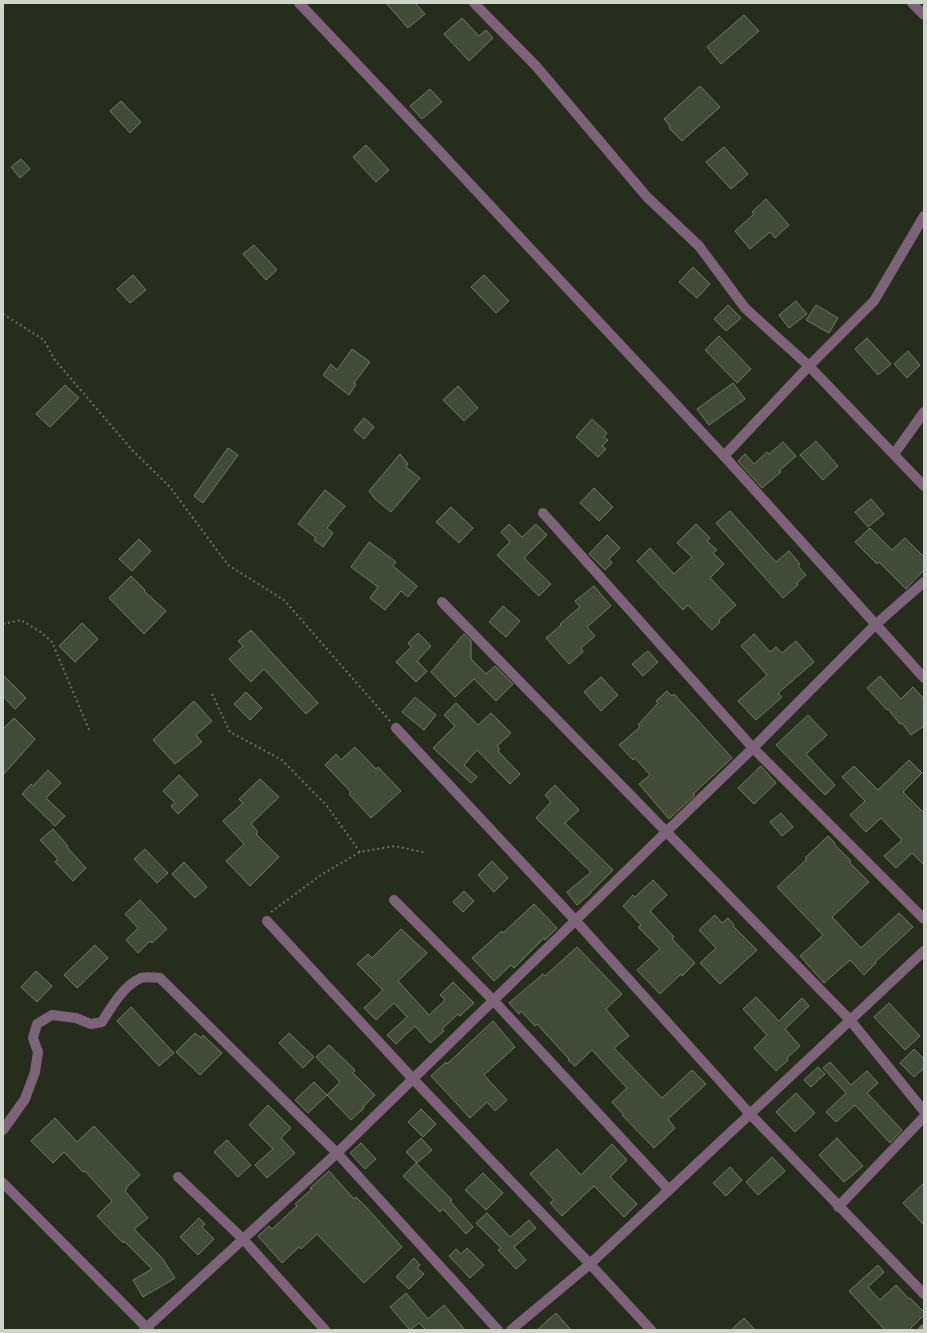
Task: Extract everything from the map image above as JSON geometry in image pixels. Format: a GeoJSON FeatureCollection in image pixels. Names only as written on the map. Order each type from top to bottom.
{"type":"FeatureCollection","features":[{"type":"Feature","properties":{"kind":"street"},"geometry":{"type":"LineString","coordinates":[[299,3],[422,132],[724,456],[924,678]]}},
{"type":"Feature","properties":{"kind":"street"},"geometry":{"type":"LineString","coordinates":[[474,3],[536,66],[647,197],[699,246],[745,308],[808,366],[924,486]]}},
{"type":"Feature","properties":{"kind":"street"},"geometry":{"type":"LineString","coordinates":[[912,3],[924,15]]}},
{"type":"Feature","properties":{"kind":"street"},"geometry":{"type":"LineString","coordinates":[[724,456],[808,366],[874,301],[924,216]]}},
{"type":"Feature","properties":{"kind":"street"},"geometry":{"type":"LineString","coordinates":[[894,454],[924,412]]}},
{"type":"Feature","properties":{"kind":"street"},"geometry":{"type":"LineString","coordinates":[[543,513],[753,748],[924,919]]}},
{"type":"Feature","properties":{"kind":"street"},"geometry":{"type":"LineString","coordinates":[[3,1184],[147,1329],[337,1153],[666,831],[753,748],[875,625],[924,582]]}},
{"type":"Feature","properties":{"kind":"street"},"geometry":{"type":"LineString","coordinates":[[442,602],[850,1020],[924,1111]]}},
{"type":"Feature","properties":{"kind":"street"},"geometry":{"type":"LineString","coordinates":[[396,728],[575,920],[750,1114],[838,1207],[924,1294]]}},
{"type":"Feature","properties":{"kind":"street"},"geometry":{"type":"LineString","coordinates":[[394,900],[493,1000],[669,1190]]}},
{"type":"Feature","properties":{"kind":"street"},"geometry":{"type":"LineString","coordinates":[[267,921],[413,1079],[651,1330]]}},
{"type":"Feature","properties":{"kind":"street"},"geometry":{"type":"LineString","coordinates":[[511,1330],[590,1264],[924,950]]}},
{"type":"Feature","properties":{"kind":"street"},"geometry":{"type":"LineString","coordinates":[[3,1130],[25,1100],[35,1072],[38,1052],[33,1038],[37,1024],[52,1015],[76,1018],[90,1024],[102,1022],[115,1001],[127,988],[142,978],[160,978],[337,1153],[498,1330]]}},
{"type":"Feature","properties":{"kind":"street"},"geometry":{"type":"LineString","coordinates":[[838,1207],[924,1117]]}},
{"type":"Feature","properties":{"kind":"street"},"geometry":{"type":"LineString","coordinates":[[178,1177],[243,1239],[325,1330]]}},
{"type":"Feature","properties":{"kind":"path"},"geometry":{"type":"LineString","coordinates":[[3,314],[3,325]]}},
{"type":"Feature","properties":{"kind":"path"},"geometry":{"type":"LineString","coordinates":[[3,314],[44,340],[54,359],[133,451],[170,488],[228,565],[284,600],[396,728]]}},
{"type":"Feature","properties":{"kind":"path"},"geometry":{"type":"LineString","coordinates":[[3,624],[21,620],[42,633],[52,642],[90,732]]}},
{"type":"Feature","properties":{"kind":"path"},"geometry":{"type":"LineString","coordinates":[[212,694],[230,732],[282,760],[327,806],[360,852]]}},
{"type":"Feature","properties":{"kind":"path"},"geometry":{"type":"LineString","coordinates":[[267,921],[267,917],[270,913],[321,875],[360,852],[395,846],[426,853]]}},
{"type":"Feature","properties":{"kind":"building"},"geometry":{"type":"Polygon","coordinates":[[[386,3],[415,3],[425,14],[408,28],[386,3]]]}},
{"type":"Feature","properties":{"kind":"building"},"geometry":{"type":"Polygon","coordinates":[[[744,15],[759,31],[721,64],[707,47],[744,15]]]}},
{"type":"Feature","properties":{"kind":"building"},"geometry":{"type":"Polygon","coordinates":[[[462,18],[479,36],[486,30],[493,38],[469,61],[444,34],[462,18]]]}},
{"type":"Feature","properties":{"kind":"building"},"geometry":{"type":"Polygon","coordinates":[[[700,86],[720,107],[682,141],[669,128],[670,126],[664,119],[700,86]]]}},
{"type":"Feature","properties":{"kind":"building"},"geometry":{"type":"Polygon","coordinates":[[[430,89],[442,102],[422,119],[410,106],[430,89]]]}},
{"type":"Feature","properties":{"kind":"building"},"geometry":{"type":"Polygon","coordinates":[[[121,101],[141,122],[130,133],[110,111],[121,101]]]}},
{"type":"Feature","properties":{"kind":"building"},"geometry":{"type":"Polygon","coordinates":[[[366,145],[389,170],[376,182],[353,157],[366,145]]]}},
{"type":"Feature","properties":{"kind":"building"},"geometry":{"type":"Polygon","coordinates":[[[724,147],[748,174],[731,189],[706,162],[724,147]]]}},
{"type":"Feature","properties":{"kind":"building"},"geometry":{"type":"Polygon","coordinates":[[[21,159],[30,169],[20,178],[11,167],[21,159]]]}},
{"type":"Feature","properties":{"kind":"building"},"geometry":{"type":"Polygon","coordinates":[[[766,199],[789,225],[775,238],[770,232],[750,249],[735,231],[754,214],[752,212],[766,199]]]}},
{"type":"Feature","properties":{"kind":"building"},"geometry":{"type":"Polygon","coordinates":[[[254,245],[277,270],[266,280],[243,254],[254,245]]]}},
{"type":"Feature","properties":{"kind":"building"},"geometry":{"type":"Polygon","coordinates":[[[693,267],[710,284],[697,298],[679,282],[693,267]]]}},
{"type":"Feature","properties":{"kind":"building"},"geometry":{"type":"Polygon","coordinates":[[[133,275],[146,290],[130,303],[117,289],[133,275]]]}},
{"type":"Feature","properties":{"kind":"building"},"geometry":{"type":"Polygon","coordinates":[[[484,275],[509,301],[496,313],[471,287],[484,275]]]}},
{"type":"Feature","properties":{"kind":"building"},"geometry":{"type":"Polygon","coordinates":[[[796,301],[807,314],[789,328],[779,315],[796,301]]]}},
{"type":"Feature","properties":{"kind":"building"},"geometry":{"type":"Polygon","coordinates":[[[728,305],[741,318],[726,331],[714,319],[728,305]]]}},
{"type":"Feature","properties":{"kind":"building"},"geometry":{"type":"Polygon","coordinates":[[[816,305],[838,318],[829,333],[806,320],[816,305]]]}},
{"type":"Feature","properties":{"kind":"building"},"geometry":{"type":"Polygon","coordinates":[[[719,336],[751,369],[737,383],[705,350],[719,336]]]}},
{"type":"Feature","properties":{"kind":"building"},"geometry":{"type":"Polygon","coordinates":[[[867,338],[891,364],[878,375],[855,349],[867,338]]]}},
{"type":"Feature","properties":{"kind":"building"},"geometry":{"type":"Polygon","coordinates":[[[352,349],[370,362],[354,383],[356,384],[349,395],[323,375],[331,364],[337,370],[352,349]]]}},
{"type":"Feature","properties":{"kind":"building"},"geometry":{"type":"Polygon","coordinates":[[[908,351],[920,365],[907,378],[894,364],[908,351]]]}},
{"type":"Feature","properties":{"kind":"building"},"geometry":{"type":"Polygon","coordinates":[[[733,383],[745,399],[709,425],[697,409],[733,383]]]}},
{"type":"Feature","properties":{"kind":"building"},"geometry":{"type":"Polygon","coordinates":[[[65,385],[79,398],[50,427],[36,414],[65,385]]]}},
{"type":"Feature","properties":{"kind":"building"},"geometry":{"type":"Polygon","coordinates":[[[458,386],[478,408],[464,421],[443,400],[458,386]]]}},
{"type":"Feature","properties":{"kind":"building"},"geometry":{"type":"Polygon","coordinates":[[[364,418],[374,427],[364,439],[354,430],[364,418]]]}},
{"type":"Feature","properties":{"kind":"building"},"geometry":{"type":"Polygon","coordinates":[[[592,419],[607,433],[604,437],[608,440],[602,446],[606,449],[598,457],[576,437],[592,419]]]}},
{"type":"Feature","properties":{"kind":"building"},"geometry":{"type":"Polygon","coordinates":[[[816,441],[838,466],[823,480],[800,455],[816,441]]]}},
{"type":"Feature","properties":{"kind":"building"},"geometry":{"type":"Polygon","coordinates":[[[783,442],[796,456],[779,471],[781,472],[762,488],[738,461],[745,454],[754,464],[767,452],[769,454],[783,442]]]}},
{"type":"Feature","properties":{"kind":"building"},"geometry":{"type":"Polygon","coordinates":[[[228,448],[238,455],[203,503],[194,496],[228,448]]]}},
{"type":"Feature","properties":{"kind":"building"},"geometry":{"type":"Polygon","coordinates":[[[400,454],[408,464],[406,467],[420,478],[391,512],[375,499],[369,491],[400,454]]]}},
{"type":"Feature","properties":{"kind":"building"},"geometry":{"type":"Polygon","coordinates":[[[594,488],[613,507],[599,521],[580,503],[594,488]]]}},
{"type":"Feature","properties":{"kind":"building"},"geometry":{"type":"Polygon","coordinates":[[[325,490],[345,506],[327,528],[333,533],[323,547],[314,540],[316,538],[298,524],[325,490]]]}},
{"type":"Feature","properties":{"kind":"building"},"geometry":{"type":"Polygon","coordinates":[[[871,499],[884,514],[868,527],[855,512],[871,499]]]}},
{"type":"Feature","properties":{"kind":"building"},"geometry":{"type":"Polygon","coordinates":[[[451,507],[473,528],[459,543],[436,522],[451,507]]]}},
{"type":"Feature","properties":{"kind":"building"},"geometry":{"type":"Polygon","coordinates":[[[730,511],[776,562],[789,551],[800,564],[798,566],[806,575],[797,583],[798,585],[783,598],[716,523],[730,511]]]}},
{"type":"Feature","properties":{"kind":"building"},"geometry":{"type":"Polygon","coordinates":[[[509,524],[522,537],[536,524],[547,535],[525,557],[525,559],[551,584],[539,596],[497,555],[510,542],[501,532],[509,524]]]}},
{"type":"Feature","properties":{"kind":"building"},"geometry":{"type":"Polygon","coordinates":[[[696,524],[710,538],[707,541],[717,550],[713,553],[724,564],[710,578],[736,605],[719,620],[720,622],[712,630],[688,605],[683,610],[637,561],[650,548],[674,574],[692,557],[677,543],[696,524]]]}},
{"type":"Feature","properties":{"kind":"building"},"geometry":{"type":"Polygon","coordinates":[[[870,528],[892,550],[905,538],[924,557],[924,570],[906,589],[879,562],[877,564],[855,542],[870,528]]]}},
{"type":"Feature","properties":{"kind":"building"},"geometry":{"type":"Polygon","coordinates":[[[607,535],[620,548],[609,559],[612,563],[605,570],[589,554],[607,535]]]}},
{"type":"Feature","properties":{"kind":"building"},"geometry":{"type":"Polygon","coordinates":[[[139,539],[151,551],[132,571],[119,559],[139,539]]]}},
{"type":"Feature","properties":{"kind":"building"},"geometry":{"type":"Polygon","coordinates":[[[369,542],[396,562],[393,566],[417,586],[408,597],[401,591],[385,610],[370,598],[378,587],[351,567],[369,542]]]}},
{"type":"Feature","properties":{"kind":"building"},"geometry":{"type":"Polygon","coordinates":[[[131,576],[145,590],[144,591],[166,611],[144,634],[109,598],[131,576]]]}},
{"type":"Feature","properties":{"kind":"building"},"geometry":{"type":"Polygon","coordinates":[[[594,586],[611,606],[587,627],[595,636],[581,648],[583,652],[569,664],[546,638],[580,607],[575,601],[594,586]]]}},
{"type":"Feature","properties":{"kind":"building"},"geometry":{"type":"Polygon","coordinates":[[[503,606],[520,621],[506,637],[489,622],[503,606]]]}},
{"type":"Feature","properties":{"kind":"building"},"geometry":{"type":"Polygon","coordinates":[[[82,623],[98,639],[75,662],[59,646],[82,623]]]}},
{"type":"Feature","properties":{"kind":"building"},"geometry":{"type":"Polygon","coordinates":[[[251,630],[318,703],[306,714],[264,669],[251,682],[229,659],[243,646],[238,641],[251,630]]]}},
{"type":"Feature","properties":{"kind":"building"},"geometry":{"type":"Polygon","coordinates":[[[418,633],[431,646],[417,661],[427,671],[416,682],[396,662],[411,647],[408,643],[418,633]]]}},
{"type":"Feature","properties":{"kind":"building"},"geometry":{"type":"Polygon","coordinates":[[[464,634],[471,641],[471,659],[486,674],[495,666],[513,684],[496,701],[474,679],[455,697],[431,672],[464,634]]]}},
{"type":"Feature","properties":{"kind":"building"},"geometry":{"type":"Polygon","coordinates":[[[754,634],[770,652],[776,647],[782,653],[796,641],[814,662],[778,693],[782,697],[756,720],[738,701],[767,675],[741,646],[754,634]]]}},
{"type":"Feature","properties":{"kind":"building"},"geometry":{"type":"Polygon","coordinates":[[[648,651],[658,662],[643,676],[632,664],[648,651]]]}},
{"type":"Feature","properties":{"kind":"building"},"geometry":{"type":"Polygon","coordinates":[[[3,675],[26,698],[15,709],[3,696],[3,675]]]}},
{"type":"Feature","properties":{"kind":"building"},"geometry":{"type":"Polygon","coordinates":[[[880,676],[901,699],[913,687],[924,699],[924,726],[911,735],[902,723],[900,724],[888,709],[887,710],[867,688],[880,676]]]}},
{"type":"Feature","properties":{"kind":"building"},"geometry":{"type":"Polygon","coordinates":[[[601,677],[618,695],[601,711],[584,692],[601,677]]]}},
{"type":"Feature","properties":{"kind":"building"},"geometry":{"type":"Polygon","coordinates":[[[667,691],[672,696],[674,694],[732,758],[693,794],[695,795],[669,819],[639,784],[650,775],[635,758],[633,760],[619,745],[640,727],[638,725],[658,703],[656,701],[667,691]]]}},
{"type":"Feature","properties":{"kind":"building"},"geometry":{"type":"Polygon","coordinates":[[[246,692],[262,708],[250,720],[234,704],[246,692]]]}},
{"type":"Feature","properties":{"kind":"building"},"geometry":{"type":"Polygon","coordinates":[[[415,697],[436,715],[424,730],[402,712],[415,697]]]}},
{"type":"Feature","properties":{"kind":"building"},"geometry":{"type":"Polygon","coordinates":[[[194,701],[212,721],[196,735],[202,742],[175,764],[153,740],[194,701]]]}},
{"type":"Feature","properties":{"kind":"building"},"geometry":{"type":"Polygon","coordinates":[[[456,703],[478,725],[491,713],[511,733],[497,746],[500,749],[498,751],[520,774],[510,784],[477,750],[464,765],[477,777],[471,783],[433,748],[455,726],[444,715],[456,703]]]}},
{"type":"Feature","properties":{"kind":"building"},"geometry":{"type":"Polygon","coordinates":[[[808,715],[827,735],[806,754],[835,785],[825,795],[776,745],[808,715]]]}},
{"type":"Feature","properties":{"kind":"building"},"geometry":{"type":"Polygon","coordinates":[[[14,718],[35,739],[3,775],[3,729],[14,718]]]}},
{"type":"Feature","properties":{"kind":"building"},"geometry":{"type":"Polygon","coordinates":[[[355,747],[376,769],[378,767],[401,791],[371,818],[349,794],[351,792],[325,765],[336,754],[341,760],[355,747]]]}},
{"type":"Feature","properties":{"kind":"building"},"geometry":{"type":"Polygon","coordinates":[[[909,760],[922,773],[903,792],[924,813],[924,865],[912,853],[896,868],[884,856],[902,840],[881,818],[866,832],[850,815],[865,801],[842,777],[854,766],[878,790],[909,760]]]}},
{"type":"Feature","properties":{"kind":"building"},"geometry":{"type":"Polygon","coordinates":[[[761,766],[776,783],[754,804],[738,788],[761,766]]]}},
{"type":"Feature","properties":{"kind":"building"},"geometry":{"type":"Polygon","coordinates":[[[48,770],[61,783],[46,798],[65,816],[55,826],[22,794],[31,784],[33,786],[48,770]]]}},
{"type":"Feature","properties":{"kind":"building"},"geometry":{"type":"Polygon","coordinates":[[[179,775],[198,795],[178,814],[171,806],[175,803],[163,791],[179,775]]]}},
{"type":"Feature","properties":{"kind":"building"},"geometry":{"type":"Polygon","coordinates":[[[260,779],[279,797],[251,824],[258,832],[256,834],[279,857],[250,886],[226,861],[244,844],[223,821],[243,803],[239,799],[260,779]]]}},
{"type":"Feature","properties":{"kind":"building"},"geometry":{"type":"Polygon","coordinates":[[[555,785],[579,810],[565,823],[613,870],[577,905],[567,892],[591,872],[536,818],[551,802],[545,795],[555,785]]]}},
{"type":"Feature","properties":{"kind":"building"},"geometry":{"type":"Polygon","coordinates":[[[781,813],[793,827],[782,836],[770,822],[781,813]]]}},
{"type":"Feature","properties":{"kind":"building"},"geometry":{"type":"Polygon","coordinates":[[[53,829],[86,868],[73,881],[55,862],[58,859],[40,840],[53,829]]]}},
{"type":"Feature","properties":{"kind":"building"},"geometry":{"type":"Polygon","coordinates":[[[828,836],[851,861],[849,862],[869,882],[832,917],[861,948],[899,913],[913,927],[875,962],[876,963],[864,975],[850,960],[824,983],[800,956],[823,935],[777,887],[807,859],[805,858],[828,836]]]}},
{"type":"Feature","properties":{"kind":"building"},"geometry":{"type":"Polygon","coordinates":[[[145,849],[168,873],[157,883],[134,859],[145,849]]]}},
{"type":"Feature","properties":{"kind":"building"},"geometry":{"type":"Polygon","coordinates":[[[492,861],[508,878],[494,892],[478,875],[492,861]]]}},
{"type":"Feature","properties":{"kind":"building"},"geometry":{"type":"Polygon","coordinates":[[[184,862],[207,887],[195,898],[172,874],[184,862]]]}},
{"type":"Feature","properties":{"kind":"building"},"geometry":{"type":"Polygon","coordinates":[[[653,880],[667,895],[650,911],[674,937],[672,939],[695,963],[660,994],[637,970],[660,949],[638,927],[641,925],[623,906],[633,895],[635,897],[653,880]]]}},
{"type":"Feature","properties":{"kind":"building"},"geometry":{"type":"Polygon","coordinates":[[[464,891],[474,901],[463,912],[453,902],[464,891]]]}},
{"type":"Feature","properties":{"kind":"building"},"geometry":{"type":"Polygon","coordinates":[[[140,900],[167,929],[152,943],[150,941],[138,953],[126,940],[138,928],[125,914],[140,900]]]}},
{"type":"Feature","properties":{"kind":"building"},"geometry":{"type":"Polygon","coordinates":[[[534,904],[557,928],[545,940],[544,938],[514,968],[511,965],[494,981],[472,958],[502,931],[503,933],[534,904]]]}},
{"type":"Feature","properties":{"kind":"building"},"geometry":{"type":"Polygon","coordinates":[[[715,915],[722,923],[728,918],[734,925],[733,926],[757,950],[720,984],[700,963],[716,948],[699,930],[715,915]]]}},
{"type":"Feature","properties":{"kind":"building"},"geometry":{"type":"Polygon","coordinates":[[[401,929],[427,953],[398,981],[429,1015],[445,1000],[440,995],[453,982],[474,1003],[460,1016],[458,1014],[442,1029],[444,1031],[430,1043],[415,1026],[396,1044],[387,1035],[407,1017],[394,1003],[376,1020],[364,1008],[383,990],[357,964],[368,954],[372,958],[401,929]]]}},
{"type":"Feature","properties":{"kind":"building"},"geometry":{"type":"Polygon","coordinates":[[[95,945],[108,958],[77,988],[64,975],[95,945]]]}},
{"type":"Feature","properties":{"kind":"building"},"geometry":{"type":"Polygon","coordinates":[[[577,947],[622,994],[606,1009],[629,1036],[614,1048],[662,1098],[692,1070],[706,1084],[668,1119],[675,1128],[654,1148],[622,1115],[623,1114],[612,1102],[627,1088],[592,1050],[575,1066],[537,1024],[535,1026],[521,1011],[519,1014],[509,1003],[543,974],[545,976],[577,947]]]}},
{"type":"Feature","properties":{"kind":"building"},"geometry":{"type":"Polygon","coordinates":[[[36,971],[52,986],[37,1002],[21,987],[36,971]]]}},
{"type":"Feature","properties":{"kind":"building"},"geometry":{"type":"Polygon","coordinates":[[[756,997],[779,1021],[802,998],[809,1006],[785,1029],[800,1046],[776,1071],[754,1048],[767,1035],[743,1009],[756,997]]]}},
{"type":"Feature","properties":{"kind":"building"},"geometry":{"type":"Polygon","coordinates":[[[889,1003],[920,1036],[905,1050],[874,1017],[889,1003]]]}},
{"type":"Feature","properties":{"kind":"building"},"geometry":{"type":"Polygon","coordinates":[[[131,1007],[174,1053],[159,1066],[117,1021],[131,1007]]]}},
{"type":"Feature","properties":{"kind":"building"},"geometry":{"type":"Polygon","coordinates":[[[493,1021],[515,1047],[484,1075],[507,1100],[495,1111],[487,1102],[470,1118],[431,1076],[446,1062],[447,1064],[493,1021]]]}},
{"type":"Feature","properties":{"kind":"building"},"geometry":{"type":"Polygon","coordinates":[[[195,1033],[201,1038],[203,1035],[222,1053],[200,1075],[176,1052],[195,1033]]]}},
{"type":"Feature","properties":{"kind":"building"},"geometry":{"type":"Polygon","coordinates":[[[289,1033],[314,1057],[303,1068],[279,1043],[289,1033]]]}},
{"type":"Feature","properties":{"kind":"building"},"geometry":{"type":"Polygon","coordinates":[[[329,1045],[355,1070],[353,1073],[375,1095],[351,1120],[327,1095],[340,1082],[316,1057],[329,1045]]]}},
{"type":"Feature","properties":{"kind":"building"},"geometry":{"type":"Polygon","coordinates":[[[914,1049],[924,1059],[924,1068],[914,1077],[900,1063],[914,1049]]]}},
{"type":"Feature","properties":{"kind":"building"},"geometry":{"type":"Polygon","coordinates":[[[830,1062],[851,1085],[867,1071],[878,1083],[867,1093],[902,1130],[890,1143],[855,1105],[836,1122],[826,1112],[846,1093],[823,1068],[830,1062]]]}},
{"type":"Feature","properties":{"kind":"building"},"geometry":{"type":"Polygon","coordinates":[[[818,1067],[825,1074],[811,1087],[804,1080],[818,1067]]]}},
{"type":"Feature","properties":{"kind":"building"},"geometry":{"type":"Polygon","coordinates":[[[314,1082],[327,1095],[308,1113],[295,1100],[314,1082]]]}},
{"type":"Feature","properties":{"kind":"building"},"geometry":{"type":"Polygon","coordinates":[[[796,1093],[815,1113],[795,1132],[776,1112],[796,1093]]]}},
{"type":"Feature","properties":{"kind":"building"},"geometry":{"type":"Polygon","coordinates":[[[268,1105],[291,1128],[281,1138],[295,1153],[267,1178],[255,1165],[273,1149],[249,1125],[268,1105]]]}},
{"type":"Feature","properties":{"kind":"building"},"geometry":{"type":"Polygon","coordinates":[[[421,1109],[436,1124],[423,1137],[408,1122],[421,1109]]]}},
{"type":"Feature","properties":{"kind":"building"},"geometry":{"type":"Polygon","coordinates":[[[55,1118],[77,1142],[94,1126],[140,1175],[126,1188],[127,1189],[125,1191],[148,1218],[134,1229],[162,1258],[175,1278],[143,1297],[133,1280],[152,1269],[124,1241],[123,1243],[97,1216],[112,1201],[85,1171],[83,1172],[64,1152],[53,1163],[31,1141],[55,1118]]]}},
{"type":"Feature","properties":{"kind":"building"},"geometry":{"type":"Polygon","coordinates":[[[421,1138],[432,1150],[417,1163],[406,1152],[421,1138]]]}},
{"type":"Feature","properties":{"kind":"building"},"geometry":{"type":"Polygon","coordinates":[[[837,1138],[863,1166],[844,1182],[819,1155],[837,1138]]]}},
{"type":"Feature","properties":{"kind":"building"},"geometry":{"type":"Polygon","coordinates":[[[227,1140],[251,1165],[238,1177],[214,1152],[227,1140]]]}},
{"type":"Feature","properties":{"kind":"building"},"geometry":{"type":"Polygon","coordinates":[[[361,1143],[376,1159],[365,1169],[350,1153],[361,1143]]]}},
{"type":"Feature","properties":{"kind":"building"},"geometry":{"type":"Polygon","coordinates":[[[612,1144],[627,1160],[610,1177],[637,1204],[624,1217],[594,1186],[562,1216],[550,1203],[554,1200],[530,1174],[557,1149],[581,1175],[612,1144]]]}},
{"type":"Feature","properties":{"kind":"building"},"geometry":{"type":"Polygon","coordinates":[[[772,1157],[785,1171],[758,1195],[746,1182],[772,1157]]]}},
{"type":"Feature","properties":{"kind":"building"},"geometry":{"type":"Polygon","coordinates":[[[416,1163],[452,1200],[450,1201],[473,1227],[466,1234],[443,1209],[440,1212],[403,1176],[416,1163]]]}},
{"type":"Feature","properties":{"kind":"building"},"geometry":{"type":"Polygon","coordinates":[[[730,1167],[742,1180],[726,1196],[713,1183],[730,1167]]]}},
{"type":"Feature","properties":{"kind":"building"},"geometry":{"type":"Polygon","coordinates":[[[329,1171],[354,1199],[356,1197],[366,1207],[402,1247],[364,1283],[317,1234],[301,1249],[299,1247],[282,1263],[258,1236],[269,1226],[272,1229],[297,1206],[295,1204],[329,1171]]]}},
{"type":"Feature","properties":{"kind":"building"},"geometry":{"type":"Polygon","coordinates":[[[483,1173],[503,1193],[486,1210],[465,1190],[483,1173]]]}},
{"type":"Feature","properties":{"kind":"building"},"geometry":{"type":"Polygon","coordinates":[[[924,1183],[924,1225],[903,1203],[924,1183]]]}},
{"type":"Feature","properties":{"kind":"building"},"geometry":{"type":"Polygon","coordinates":[[[487,1213],[510,1237],[529,1220],[536,1228],[514,1247],[526,1260],[516,1269],[498,1250],[501,1248],[476,1223],[487,1213]]]}},
{"type":"Feature","properties":{"kind":"building"},"geometry":{"type":"Polygon","coordinates":[[[199,1218],[205,1224],[202,1227],[214,1239],[198,1255],[180,1237],[199,1218]]]}},
{"type":"Feature","properties":{"kind":"building"},"geometry":{"type":"Polygon","coordinates":[[[467,1248],[484,1265],[470,1278],[449,1256],[456,1249],[461,1254],[467,1248]]]}},
{"type":"Feature","properties":{"kind":"building"},"geometry":{"type":"Polygon","coordinates":[[[414,1258],[420,1265],[417,1268],[424,1274],[409,1289],[396,1277],[414,1258]]]}},
{"type":"Feature","properties":{"kind":"building"},"geometry":{"type":"Polygon","coordinates":[[[878,1265],[884,1272],[868,1287],[880,1300],[896,1285],[924,1312],[924,1315],[909,1330],[885,1330],[849,1291],[878,1265]]]}},
{"type":"Feature","properties":{"kind":"building"},"geometry":{"type":"Polygon","coordinates":[[[406,1293],[428,1319],[444,1305],[465,1330],[426,1330],[419,1323],[410,1330],[390,1307],[406,1293]]]}},
{"type":"Feature","properties":{"kind":"building"},"geometry":{"type":"Polygon","coordinates":[[[556,1313],[571,1330],[537,1330],[556,1313]]]}},
{"type":"Feature","properties":{"kind":"building"},"geometry":{"type":"Polygon","coordinates":[[[744,1318],[755,1330],[731,1330],[744,1318]]]}}]}
